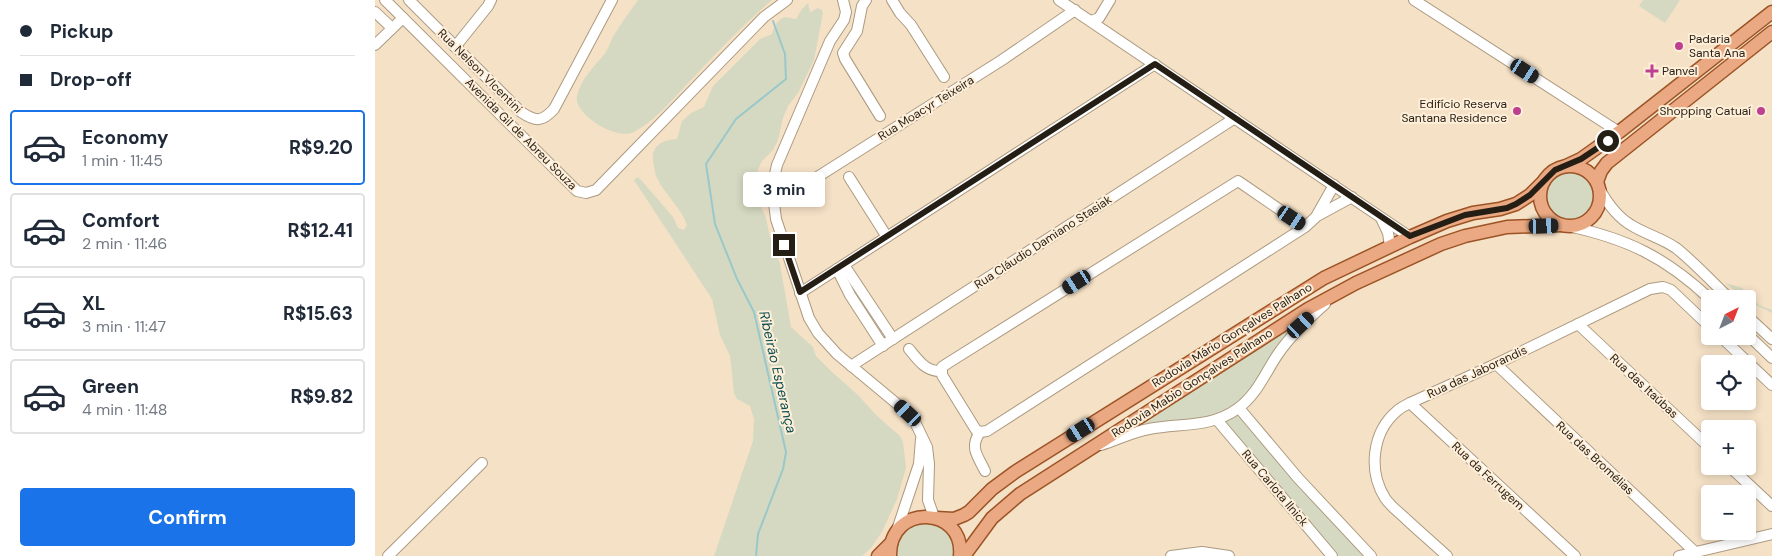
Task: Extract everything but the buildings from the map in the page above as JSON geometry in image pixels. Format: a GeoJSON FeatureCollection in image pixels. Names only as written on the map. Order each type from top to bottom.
{"type":"FeatureCollection","features":[{"type":"Feature","properties":{"kind":"main road"},"geometry":{"type":"LineString","coordinates":[[1772,12],[1619,132],[1581,159],[1555,170],[1544,181],[1540,197],[1543,208],[1553,220],[1565,226],[1584,223],[1593,217],[1599,207],[1601,171],[1607,162],[1772,32]]}},
{"type":"Feature","properties":{"kind":"main road"},"geometry":{"type":"LineString","coordinates":[[1566,166],[1583,168],[1592,175],[1599,186]]}},
{"type":"Feature","properties":{"kind":"main road","name":"Rodovia Mário Gonçalves Palhano"},"geometry":{"type":"LineString","coordinates":[[897,530],[911,519],[924,516],[954,519],[964,516],[992,489],[1015,472],[1299,292],[1410,236],[1465,215],[1507,208],[1516,204],[1530,195],[1544,181]]}},
{"type":"Feature","properties":{"kind":"main road","name":"Rodovia Mabio Gonçalves Palhano"},"geometry":{"type":"LineString","coordinates":[[962,556],[979,533],[1002,508],[1020,494],[1337,292],[1441,244],[1482,232],[1526,226],[1565,226]]}},
{"type":"Feature","properties":{"kind":"main road"},"geometry":{"type":"LineString","coordinates":[[1386,269],[1384,264],[1387,253],[1404,244],[1410,236]]}},
{"type":"Feature","properties":{"kind":"main road"},"geometry":{"type":"LineString","coordinates":[[935,518],[947,524],[956,534],[962,556]]}},
{"type":"Feature","properties":{"kind":"main road"},"geometry":{"type":"LineString","coordinates":[[878,556],[890,550],[897,530]]}},
{"type":"Feature","properties":{"kind":"street","name":"Avenida Gil de Abreu Souza"},"geometry":{"type":"LineString","coordinates":[[385,0],[577,190],[586,194],[596,190],[764,17],[787,0]]}},
{"type":"Feature","properties":{"kind":"street","name":"Rua Nelson VIcentini"},"geometry":{"type":"LineString","coordinates":[[409,0],[521,112],[531,119],[539,120],[547,116],[554,108],[612,0]]}},
{"type":"Feature","properties":{"kind":"street"},"geometry":{"type":"LineString","coordinates":[[455,47],[491,0]]}},
{"type":"Feature","properties":{"kind":"street"},"geometry":{"type":"LineString","coordinates":[[843,0],[846,12],[844,20],[830,42],[777,165],[772,193],[776,219],[809,318],[818,333],[837,354],[908,413],[921,433],[928,455],[928,500],[935,518]]}},
{"type":"Feature","properties":{"kind":"street"},"geometry":{"type":"LineString","coordinates":[[866,0],[862,6],[857,31],[843,53],[880,116]]}},
{"type":"Feature","properties":{"kind":"street"},"geometry":{"type":"LineString","coordinates":[[892,0],[900,14],[911,24],[944,77]]}},
{"type":"Feature","properties":{"kind":"street"},"geometry":{"type":"LineString","coordinates":[[1060,0],[1410,236]]}},
{"type":"Feature","properties":{"kind":"street"},"geometry":{"type":"LineString","coordinates":[[1091,21],[1099,18],[1110,0]]}},
{"type":"Feature","properties":{"kind":"street"},"geometry":{"type":"LineString","coordinates":[[1414,0],[1619,132]]}},
{"type":"Feature","properties":{"kind":"street","name":"Rua Moacyr Teixeira"},"geometry":{"type":"LineString","coordinates":[[772,193],[790,193],[799,188],[1002,60],[1075,10]]}},
{"type":"Feature","properties":{"kind":"street"},"geometry":{"type":"LineString","coordinates":[[375,12],[392,28]]}},
{"type":"Feature","properties":{"kind":"street"},"geometry":{"type":"LineString","coordinates":[[375,45],[403,18]]}},
{"type":"Feature","properties":{"kind":"street"},"geometry":{"type":"LineString","coordinates":[[800,292],[1155,64]]}},
{"type":"Feature","properties":{"kind":"street","name":"Rua Cláudio Damiano Stasiak"},"geometry":{"type":"LineString","coordinates":[[851,366],[1235,118]]}},
{"type":"Feature","properties":{"kind":"street"},"geometry":{"type":"LineString","coordinates":[[849,177],[887,236]]}},
{"type":"Feature","properties":{"kind":"street"},"geometry":{"type":"LineString","coordinates":[[979,432],[944,379],[941,371],[942,367],[948,363],[1238,181],[1305,227]]}},
{"type":"Feature","properties":{"kind":"street"},"geometry":{"type":"LineString","coordinates":[[1317,216],[1334,185]]}},
{"type":"Feature","properties":{"kind":"street"},"geometry":{"type":"LineString","coordinates":[[1599,186],[1608,204],[1619,216],[1632,226],[1661,239],[1677,249],[1720,290]]}},
{"type":"Feature","properties":{"kind":"street"},"geometry":{"type":"LineString","coordinates":[[979,432],[987,431],[1305,227],[1317,216],[1352,197]]}},
{"type":"Feature","properties":{"kind":"street"},"geometry":{"type":"LineString","coordinates":[[1379,215],[1388,233],[1390,246]]}},
{"type":"Feature","properties":{"kind":"street"},"geometry":{"type":"LineString","coordinates":[[1565,226],[1606,235],[1643,250],[1680,273],[1701,291]]}},
{"type":"Feature","properties":{"kind":"street"},"geometry":{"type":"LineString","coordinates":[[840,267],[893,339]]}},
{"type":"Feature","properties":{"kind":"street"},"geometry":{"type":"LineString","coordinates":[[840,267],[847,289],[883,346]]}},
{"type":"Feature","properties":{"kind":"street","name":"Rua das Jaborandis"},"geometry":{"type":"LineString","coordinates":[[1447,556],[1394,508],[1386,499],[1380,487],[1375,458],[1377,440],[1383,426],[1397,410],[1656,287],[1671,290],[1701,318]]}},
{"type":"Feature","properties":{"kind":"street"},"geometry":{"type":"LineString","coordinates":[[1089,449],[1147,429],[1217,420],[1239,408],[1259,387],[1277,355],[1293,335],[1337,292]]}},
{"type":"Feature","properties":{"kind":"street","name":"Rua das Itaúbas"},"geometry":{"type":"LineString","coordinates":[[1578,324],[1701,440]]}},
{"type":"Feature","properties":{"kind":"street"},"geometry":{"type":"LineString","coordinates":[[1756,324],[1772,339]]}},
{"type":"Feature","properties":{"kind":"street"},"geometry":{"type":"LineString","coordinates":[[1756,343],[1772,358]]}},
{"type":"Feature","properties":{"kind":"street"},"geometry":{"type":"LineString","coordinates":[[1730,345],[1772,385]]}},
{"type":"Feature","properties":{"kind":"street"},"geometry":{"type":"LineString","coordinates":[[909,349],[919,362],[936,371],[941,371]]}},
{"type":"Feature","properties":{"kind":"street","name":"Rua das Bromélias"},"geometry":{"type":"LineString","coordinates":[[1496,364],[1695,552]]}},
{"type":"Feature","properties":{"kind":"street","name":"Rua da Ferrugem"},"geometry":{"type":"LineString","coordinates":[[1410,403],[1571,554]]}},
{"type":"Feature","properties":{"kind":"street"},"geometry":{"type":"LineString","coordinates":[[1239,408],[1298,478],[1371,556]]}},
{"type":"Feature","properties":{"kind":"street","name":"Rua Carlota Ilnick"},"geometry":{"type":"LineString","coordinates":[[1217,420],[1332,556]]}},
{"type":"Feature","properties":{"kind":"street"},"geometry":{"type":"LineString","coordinates":[[979,432],[975,439],[974,448],[985,471]]}},
{"type":"Feature","properties":{"kind":"street"},"geometry":{"type":"LineString","coordinates":[[897,530],[919,464],[921,433]]}},
{"type":"Feature","properties":{"kind":"street"},"geometry":{"type":"LineString","coordinates":[[388,556],[483,463]]}},
{"type":"Feature","properties":{"kind":"street"},"geometry":{"type":"LineString","coordinates":[[1739,475],[1772,506]]}},
{"type":"Feature","properties":{"kind":"street"},"geometry":{"type":"LineString","coordinates":[[1679,556],[1772,534]]}},
{"type":"Feature","properties":{"kind":"street"},"geometry":{"type":"LineString","coordinates":[[1171,556],[1202,552],[1229,556]]}},
{"type":"Feature","properties":{"kind":"green space"},"geometry":{"type":"Polygon","coordinates":[[[638,0],[772,0],[731,38],[651,121],[634,132],[627,134],[617,133],[589,118],[578,103],[577,96],[585,78],[606,52],[612,39],[638,0]]]}},
{"type":"Feature","properties":{"kind":"green space"},"geometry":{"type":"Polygon","coordinates":[[[1643,0],[1680,0],[1665,23],[1639,6],[1643,0]]]}},
{"type":"Feature","properties":{"kind":"green space"},"geometry":{"type":"Polygon","coordinates":[[[808,3],[810,12],[818,8],[823,13],[814,60],[798,93],[788,106],[778,140],[773,150],[762,161],[758,169],[756,189],[780,264],[791,327],[813,347],[816,356],[832,372],[900,436],[903,442],[906,468],[897,499],[882,532],[871,548],[862,556],[714,556],[753,441],[754,419],[750,406],[737,399],[734,393],[730,356],[720,335],[712,299],[634,180],[638,177],[642,181],[673,217],[678,228],[684,230],[687,225],[684,219],[656,175],[653,154],[657,146],[666,141],[677,139],[682,121],[691,113],[704,107],[713,86],[760,39],[772,34],[779,21],[784,17],[796,19],[808,3]]]}},
{"type":"Feature","properties":{"kind":"green space"},"geometry":{"type":"Polygon","coordinates":[[[1575,171],[1588,178],[1594,186],[1594,206],[1588,214],[1580,220],[1565,221],[1552,214],[1546,206],[1545,191],[1552,178],[1560,172],[1575,171]]]}},
{"type":"Feature","properties":{"kind":"green space"},"geometry":{"type":"Polygon","coordinates":[[[1725,283],[1744,290],[1735,290],[1725,283]]]}},
{"type":"Feature","properties":{"kind":"green space"},"geometry":{"type":"Polygon","coordinates":[[[1756,302],[1772,310],[1772,313],[1756,305],[1756,302]]]}},
{"type":"Feature","properties":{"kind":"green space"},"geometry":{"type":"Polygon","coordinates":[[[1291,327],[1292,329],[1250,391],[1238,403],[1220,414],[1201,419],[1142,426],[1140,424],[1291,327]]]}},
{"type":"Feature","properties":{"kind":"green space"},"geometry":{"type":"Polygon","coordinates":[[[1236,415],[1240,416],[1363,556],[1338,556],[1225,422],[1236,415]]]}},
{"type":"Feature","properties":{"kind":"green space"},"geometry":{"type":"Polygon","coordinates":[[[935,522],[953,537],[956,556],[896,556],[898,538],[913,524],[935,522]]]}},
{"type":"Feature","properties":{"kind":"waterway","name":"Ribeirão Esperança"},"geometry":{"type":"LineString","coordinates":[[756,556],[758,534],[783,469],[786,452],[754,312],[737,279],[715,224],[706,164],[736,119],[786,79],[785,54],[773,21]]}},
{"type":"Feature","properties":{"kind":"place","name":"Padaria Santa Ana"},"geometry":{"type":"Point","coordinates":[1679,46]}},
{"type":"Feature","properties":{"kind":"place","name":"Panvel"},"geometry":{"type":"Point","coordinates":[1652,71]}},
{"type":"Feature","properties":{"kind":"place","name":"Edifício Reserva Santana Residence"},"geometry":{"type":"Point","coordinates":[1517,111]}},
{"type":"Feature","properties":{"kind":"place","name":"Shopping Catuaí"},"geometry":{"type":"Point","coordinates":[1761,111]}},
{"type":"Feature","properties":{"kind":"route"},"geometry":{"type":"LineString","coordinates":[[784,245],[800,292],[1155,64],[1410,236],[1465,215],[1507,208],[1516,204],[1530,195],[1555,170],[1581,159],[1608,141]]}}]}
